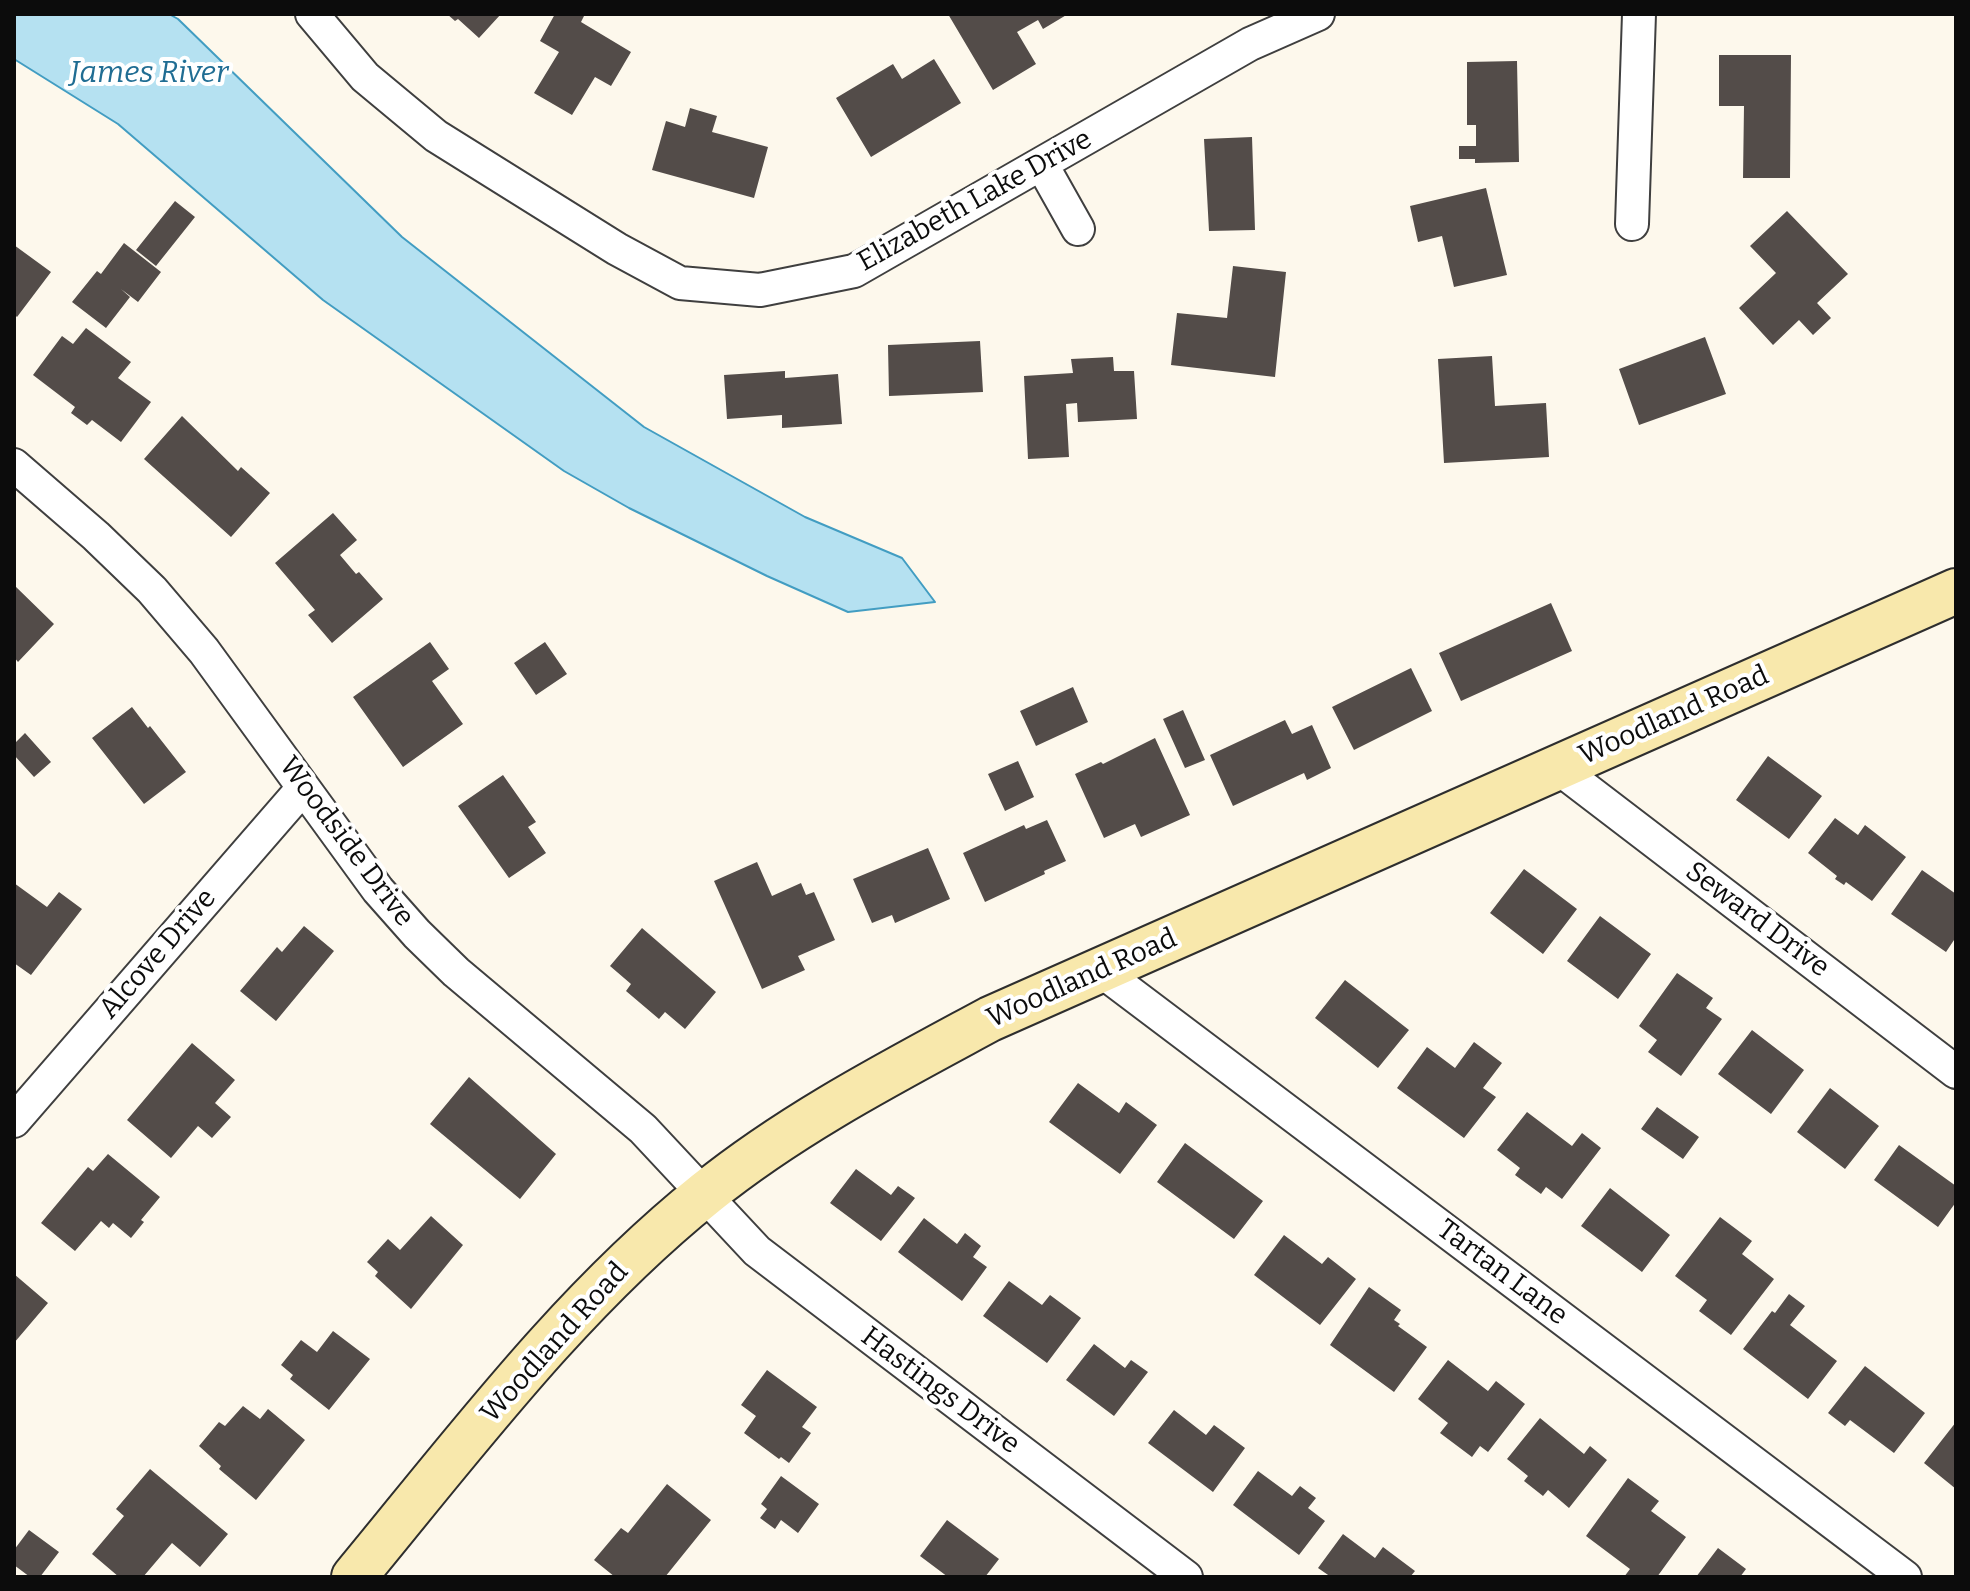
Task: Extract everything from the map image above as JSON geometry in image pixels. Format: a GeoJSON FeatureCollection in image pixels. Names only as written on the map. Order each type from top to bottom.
{"type":"FeatureCollection","features":[{"type":"Feature","properties":{"kind":"main road","name":"Woodland Road"},"geometry":{"type":"LineString","coordinates":[[354,1577],[567,1324],[609,1280],[705,1193],[770,1145],[841,1099],[990,1019],[1956,591]]}},
{"type":"Feature","properties":{"kind":"street","name":"Elizabeth Lake Drive"},"geometry":{"type":"LineString","coordinates":[[312,14],[365,77],[436,136],[617,249],[680,283],[760,290],[854,271],[1250,44],[1318,14]]}},
{"type":"Feature","properties":{"kind":"street"},"geometry":{"type":"LineString","coordinates":[[1632,224],[1639,14]]}},
{"type":"Feature","properties":{"kind":"street"},"geometry":{"type":"LineString","coordinates":[[1042,165],[1078,229]]}},
{"type":"Feature","properties":{"kind":"street","name":"Woodside Drive"},"geometry":{"type":"LineString","coordinates":[[14,465],[96,536],[152,590],[204,651],[378,890],[417,934],[456,972],[643,1129],[705,1193]]}},
{"type":"Feature","properties":{"kind":"street","name":"Seward Drive"},"geometry":{"type":"LineString","coordinates":[[1557,767],[1956,1072]]}},
{"type":"Feature","properties":{"kind":"street","name":"Alcove Drive"},"geometry":{"type":"LineString","coordinates":[[14,1121],[24,1088],[303,788]]}},
{"type":"Feature","properties":{"kind":"street","name":"Tartan Lane"},"geometry":{"type":"LineString","coordinates":[[1100,970],[1905,1577]]}},
{"type":"Feature","properties":{"kind":"street","name":"Hastings Drive"},"geometry":{"type":"LineString","coordinates":[[705,1193],[757,1251],[1186,1577]]}},
{"type":"Feature","properties":{"kind":"water","name":"James River"},"geometry":{"type":"Polygon","coordinates":[[[14,14],[169,14],[178,19],[402,237],[644,427],[805,517],[902,558],[935,602],[848,612],[629,508],[564,471],[323,300],[118,124],[14,59],[14,14]]]}},
{"type":"Feature","properties":{"kind":"building"},"geometry":{"type":"Polygon","coordinates":[[[447,14],[501,14],[479,38],[458,19],[455,21],[447,14]]]}},
{"type":"Feature","properties":{"kind":"building"},"geometry":{"type":"Polygon","coordinates":[[[555,14],[585,14],[581,22],[631,52],[611,86],[595,77],[572,115],[534,93],[559,52],[540,41],[555,14]]]}},
{"type":"Feature","properties":{"kind":"building"},"geometry":{"type":"Polygon","coordinates":[[[948,14],[1068,14],[1043,29],[1038,20],[1017,32],[1036,64],[993,90],[948,14]]]}},
{"type":"Feature","properties":{"kind":"building"},"geometry":{"type":"Polygon","coordinates":[[[1719,55],[1791,55],[1790,178],[1743,178],[1744,106],[1719,106],[1719,55]]]}},
{"type":"Feature","properties":{"kind":"building"},"geometry":{"type":"Polygon","coordinates":[[[934,59],[961,103],[871,157],[836,98],[893,64],[902,79],[934,59]]]}},
{"type":"Feature","properties":{"kind":"building"},"geometry":{"type":"Polygon","coordinates":[[[1517,61],[1519,162],[1475,163],[1475,159],[1459,159],[1459,146],[1476,146],[1476,125],[1467,125],[1467,62],[1517,61]]]}},
{"type":"Feature","properties":{"kind":"building"},"geometry":{"type":"Polygon","coordinates":[[[690,108],[717,116],[712,132],[768,147],[754,198],[652,170],[666,121],[685,127],[690,108]]]}},
{"type":"Feature","properties":{"kind":"building"},"geometry":{"type":"Polygon","coordinates":[[[1252,137],[1255,230],[1209,231],[1204,139],[1252,137]]]}},
{"type":"Feature","properties":{"kind":"building"},"geometry":{"type":"Polygon","coordinates":[[[1486,188],[1507,275],[1454,287],[1442,236],[1418,242],[1410,206],[1486,188]]]}},
{"type":"Feature","properties":{"kind":"building"},"geometry":{"type":"Polygon","coordinates":[[[175,201],[195,217],[156,266],[136,250],[175,201]]]}},
{"type":"Feature","properties":{"kind":"building"},"geometry":{"type":"Polygon","coordinates":[[[1787,211],[1848,274],[1817,303],[1831,318],[1813,335],[1799,320],[1773,345],[1739,308],[1776,273],[1750,246],[1787,211]]]}},
{"type":"Feature","properties":{"kind":"building"},"geometry":{"type":"Polygon","coordinates":[[[124,243],[161,272],[138,302],[121,289],[130,297],[106,328],[72,302],[97,271],[101,274],[124,243]]]}},
{"type":"Feature","properties":{"kind":"building"},"geometry":{"type":"Polygon","coordinates":[[[14,245],[51,272],[17,317],[14,314],[14,245]]]}},
{"type":"Feature","properties":{"kind":"building"},"geometry":{"type":"Polygon","coordinates":[[[1233,266],[1286,272],[1275,377],[1171,365],[1177,313],[1227,318],[1233,266]]]}},
{"type":"Feature","properties":{"kind":"building"},"geometry":{"type":"Polygon","coordinates":[[[86,328],[131,362],[118,378],[151,402],[121,442],[92,420],[87,425],[71,413],[75,407],[33,375],[62,336],[73,344],[86,328]]]}},
{"type":"Feature","properties":{"kind":"building"},"geometry":{"type":"Polygon","coordinates":[[[1705,337],[1726,394],[1639,425],[1619,369],[1705,337]]]}},
{"type":"Feature","properties":{"kind":"building"},"geometry":{"type":"Polygon","coordinates":[[[980,341],[983,392],[889,396],[888,345],[980,341]]]}},
{"type":"Feature","properties":{"kind":"building"},"geometry":{"type":"Polygon","coordinates":[[[1492,356],[1495,406],[1546,403],[1549,457],[1444,463],[1438,359],[1492,356]]]}},
{"type":"Feature","properties":{"kind":"building"},"geometry":{"type":"Polygon","coordinates":[[[1113,357],[1114,371],[1134,371],[1137,419],[1078,422],[1077,403],[1066,404],[1069,457],[1028,459],[1024,376],[1073,373],[1071,359],[1113,357]]]}},
{"type":"Feature","properties":{"kind":"building"},"geometry":{"type":"Polygon","coordinates":[[[785,371],[785,378],[838,374],[842,424],[782,428],[782,415],[727,419],[724,375],[785,371]]]}},
{"type":"Feature","properties":{"kind":"building"},"geometry":{"type":"Polygon","coordinates":[[[182,416],[238,471],[241,467],[270,493],[231,537],[144,459],[182,416]]]}},
{"type":"Feature","properties":{"kind":"building"},"geometry":{"type":"Polygon","coordinates":[[[333,513],[357,540],[340,555],[383,599],[332,643],[308,615],[315,610],[275,563],[333,513]]]}},
{"type":"Feature","properties":{"kind":"building"},"geometry":{"type":"Polygon","coordinates":[[[14,585],[54,624],[18,662],[14,657],[14,585]]]}},
{"type":"Feature","properties":{"kind":"building"},"geometry":{"type":"Polygon","coordinates":[[[1551,603],[1572,651],[1461,701],[1439,653],[1551,603]]]}},
{"type":"Feature","properties":{"kind":"building"},"geometry":{"type":"Polygon","coordinates":[[[430,642],[449,669],[432,681],[463,724],[403,767],[353,697],[430,642]]]}},
{"type":"Feature","properties":{"kind":"building"},"geometry":{"type":"Polygon","coordinates":[[[545,642],[567,674],[536,695],[514,663],[545,642]]]}},
{"type":"Feature","properties":{"kind":"building"},"geometry":{"type":"Polygon","coordinates":[[[1411,668],[1432,711],[1354,750],[1332,707],[1411,668]]]}},
{"type":"Feature","properties":{"kind":"building"},"geometry":{"type":"Polygon","coordinates":[[[1073,687],[1088,722],[1036,746],[1020,711],[1073,687]]]}},
{"type":"Feature","properties":{"kind":"building"},"geometry":{"type":"Polygon","coordinates":[[[132,707],[186,772],[144,804],[92,738],[132,707]]]}},
{"type":"Feature","properties":{"kind":"building"},"geometry":{"type":"Polygon","coordinates":[[[1183,710],[1205,760],[1185,768],[1163,719],[1183,710]]]}},
{"type":"Feature","properties":{"kind":"building"},"geometry":{"type":"Polygon","coordinates":[[[1285,720],[1292,734],[1312,725],[1331,768],[1307,780],[1304,773],[1233,806],[1210,755],[1285,720]]]}},
{"type":"Feature","properties":{"kind":"building"},"geometry":{"type":"Polygon","coordinates":[[[25,733],[51,762],[34,777],[14,755],[14,744],[25,733]]]}},
{"type":"Feature","properties":{"kind":"building"},"geometry":{"type":"Polygon","coordinates":[[[1155,738],[1190,815],[1141,837],[1135,824],[1104,838],[1075,774],[1155,738]]]}},
{"type":"Feature","properties":{"kind":"building"},"geometry":{"type":"Polygon","coordinates":[[[1768,756],[1822,796],[1789,839],[1736,800],[1768,756]]]}},
{"type":"Feature","properties":{"kind":"building"},"geometry":{"type":"Polygon","coordinates":[[[1018,761],[1034,797],[1005,811],[988,774],[1018,761]]]}},
{"type":"Feature","properties":{"kind":"building"},"geometry":{"type":"Polygon","coordinates":[[[503,775],[536,822],[528,827],[546,853],[509,878],[458,806],[503,775]]]}},
{"type":"Feature","properties":{"kind":"building"},"geometry":{"type":"Polygon","coordinates":[[[1835,818],[1858,835],[1865,825],[1906,857],[1872,901],[1846,882],[1844,885],[1835,879],[1837,876],[1808,853],[1835,818]]]}},
{"type":"Feature","properties":{"kind":"building"},"geometry":{"type":"Polygon","coordinates":[[[1047,820],[1066,861],[985,902],[963,853],[1024,825],[1026,829],[1047,820]]]}},
{"type":"Feature","properties":{"kind":"building"},"geometry":{"type":"Polygon","coordinates":[[[928,848],[950,899],[895,923],[892,915],[872,923],[853,879],[928,848]]]}},
{"type":"Feature","properties":{"kind":"building"},"geometry":{"type":"Polygon","coordinates":[[[757,862],[772,896],[801,883],[806,895],[814,892],[835,940],[798,956],[805,970],[762,989],[714,881],[757,862]]]}},
{"type":"Feature","properties":{"kind":"building"},"geometry":{"type":"Polygon","coordinates":[[[1524,869],[1577,909],[1543,954],[1490,913],[1524,869]]]}},
{"type":"Feature","properties":{"kind":"building"},"geometry":{"type":"Polygon","coordinates":[[[1922,870],[1956,894],[1956,937],[1946,952],[1891,914],[1922,870]]]}},
{"type":"Feature","properties":{"kind":"building"},"geometry":{"type":"Polygon","coordinates":[[[14,883],[47,907],[59,892],[82,909],[31,975],[14,963],[14,883]]]}},
{"type":"Feature","properties":{"kind":"building"},"geometry":{"type":"Polygon","coordinates":[[[1600,916],[1651,954],[1618,999],[1567,961],[1600,916]]]}},
{"type":"Feature","properties":{"kind":"building"},"geometry":{"type":"Polygon","coordinates":[[[304,926],[334,951],[276,1021],[240,991],[277,947],[282,952],[304,926]]]}},
{"type":"Feature","properties":{"kind":"building"},"geometry":{"type":"Polygon","coordinates":[[[642,928],[716,992],[685,1029],[665,1012],[659,1019],[626,991],[631,984],[610,966],[642,928]]]}},
{"type":"Feature","properties":{"kind":"building"},"geometry":{"type":"Polygon","coordinates":[[[1677,973],[1713,998],[1706,1008],[1722,1019],[1681,1076],[1648,1052],[1657,1040],[1639,1026],[1677,973]]]}},
{"type":"Feature","properties":{"kind":"building"},"geometry":{"type":"Polygon","coordinates":[[[1345,980],[1409,1030],[1378,1068],[1315,1018],[1345,980]]]}},
{"type":"Feature","properties":{"kind":"building"},"geometry":{"type":"Polygon","coordinates":[[[1752,1030],[1804,1070],[1771,1114],[1718,1074],[1752,1030]]]}},
{"type":"Feature","properties":{"kind":"building"},"geometry":{"type":"Polygon","coordinates":[[[1474,1042],[1502,1063],[1483,1088],[1496,1097],[1464,1138],[1397,1088],[1427,1047],[1455,1068],[1474,1042]]]}},
{"type":"Feature","properties":{"kind":"building"},"geometry":{"type":"Polygon","coordinates":[[[192,1043],[235,1080],[215,1103],[231,1117],[212,1138],[198,1126],[171,1158],[127,1120],[192,1043]]]}},
{"type":"Feature","properties":{"kind":"building"},"geometry":{"type":"Polygon","coordinates":[[[469,1077],[556,1154],[520,1199],[430,1124],[469,1077]]]}},
{"type":"Feature","properties":{"kind":"building"},"geometry":{"type":"Polygon","coordinates":[[[1078,1083],[1119,1113],[1126,1102],[1157,1125],[1120,1174],[1049,1122],[1078,1083]]]}},
{"type":"Feature","properties":{"kind":"building"},"geometry":{"type":"Polygon","coordinates":[[[1830,1088],[1879,1126],[1845,1169],[1797,1132],[1830,1088]]]}},
{"type":"Feature","properties":{"kind":"building"},"geometry":{"type":"Polygon","coordinates":[[[1657,1107],[1699,1137],[1683,1159],[1641,1129],[1657,1107]]]}},
{"type":"Feature","properties":{"kind":"building"},"geometry":{"type":"Polygon","coordinates":[[[1527,1112],[1572,1146],[1582,1133],[1601,1148],[1562,1199],[1546,1187],[1541,1194],[1515,1175],[1520,1168],[1497,1150],[1527,1112]]]}},
{"type":"Feature","properties":{"kind":"building"},"geometry":{"type":"Polygon","coordinates":[[[1185,1143],[1263,1201],[1234,1239],[1157,1182],[1185,1143]]]}},
{"type":"Feature","properties":{"kind":"building"},"geometry":{"type":"Polygon","coordinates":[[[1899,1145],[1956,1186],[1956,1202],[1938,1227],[1874,1180],[1899,1145]]]}},
{"type":"Feature","properties":{"kind":"building"},"geometry":{"type":"Polygon","coordinates":[[[108,1154],[160,1197],[131,1238],[113,1223],[109,1228],[101,1221],[75,1251],[41,1223],[88,1167],[93,1171],[108,1154]]]}},
{"type":"Feature","properties":{"kind":"building"},"geometry":{"type":"Polygon","coordinates":[[[856,1169],[891,1195],[898,1186],[915,1198],[881,1241],[830,1203],[856,1169]]]}},
{"type":"Feature","properties":{"kind":"building"},"geometry":{"type":"Polygon","coordinates":[[[1610,1188],[1670,1235],[1642,1272],[1581,1226],[1610,1188]]]}},
{"type":"Feature","properties":{"kind":"building"},"geometry":{"type":"Polygon","coordinates":[[[431,1216],[463,1245],[411,1309],[375,1276],[378,1272],[367,1262],[388,1239],[400,1250],[431,1216]]]}},
{"type":"Feature","properties":{"kind":"building"},"geometry":{"type":"Polygon","coordinates":[[[1720,1217],[1752,1241],[1742,1254],[1774,1279],[1731,1335],[1699,1311],[1707,1300],[1675,1276],[1720,1217]]]}},
{"type":"Feature","properties":{"kind":"building"},"geometry":{"type":"Polygon","coordinates":[[[924,1218],[957,1244],[965,1233],[981,1246],[973,1257],[987,1267],[962,1301],[898,1252],[924,1218]]]}},
{"type":"Feature","properties":{"kind":"building"},"geometry":{"type":"Polygon","coordinates":[[[1284,1235],[1322,1264],[1328,1257],[1356,1279],[1320,1325],[1254,1275],[1284,1235]]]}},
{"type":"Feature","properties":{"kind":"building"},"geometry":{"type":"Polygon","coordinates":[[[14,1274],[48,1303],[14,1343],[14,1274]]]}},
{"type":"Feature","properties":{"kind":"building"},"geometry":{"type":"Polygon","coordinates":[[[1009,1281],[1042,1305],[1050,1295],[1081,1318],[1047,1363],[983,1316],[1009,1281]]]}},
{"type":"Feature","properties":{"kind":"building"},"geometry":{"type":"Polygon","coordinates":[[[1369,1287],[1401,1310],[1394,1320],[1400,1324],[1398,1326],[1427,1347],[1394,1392],[1330,1345],[1369,1287]]]}},
{"type":"Feature","properties":{"kind":"building"},"geometry":{"type":"Polygon","coordinates":[[[1789,1294],[1805,1306],[1790,1325],[1837,1361],[1808,1399],[1743,1349],[1789,1294]]]}},
{"type":"Feature","properties":{"kind":"building"},"geometry":{"type":"Polygon","coordinates":[[[333,1331],[370,1359],[329,1410],[290,1379],[293,1375],[281,1365],[301,1340],[317,1352],[333,1331]]]}},
{"type":"Feature","properties":{"kind":"building"},"geometry":{"type":"Polygon","coordinates":[[[1094,1344],[1125,1368],[1131,1360],[1148,1372],[1114,1416],[1066,1380],[1094,1344]]]}},
{"type":"Feature","properties":{"kind":"building"},"geometry":{"type":"Polygon","coordinates":[[[1448,1360],[1488,1391],[1496,1381],[1525,1404],[1488,1452],[1480,1446],[1472,1457],[1440,1433],[1448,1423],[1418,1399],[1448,1360]]]}},
{"type":"Feature","properties":{"kind":"building"},"geometry":{"type":"Polygon","coordinates":[[[1865,1366],[1925,1413],[1894,1453],[1850,1420],[1845,1426],[1828,1413],[1865,1366]]]}},
{"type":"Feature","properties":{"kind":"building"},"geometry":{"type":"Polygon","coordinates":[[[767,1370],[817,1407],[802,1427],[811,1433],[789,1463],[744,1433],[756,1416],[741,1405],[767,1370]]]}},
{"type":"Feature","properties":{"kind":"building"},"geometry":{"type":"Polygon","coordinates":[[[243,1406],[260,1419],[268,1409],[305,1440],[256,1500],[219,1469],[221,1466],[199,1446],[219,1422],[225,1426],[243,1406]]]}},
{"type":"Feature","properties":{"kind":"building"},"geometry":{"type":"Polygon","coordinates":[[[1174,1410],[1206,1435],[1214,1425],[1245,1448],[1213,1492],[1148,1443],[1174,1410]]]}},
{"type":"Feature","properties":{"kind":"building"},"geometry":{"type":"Polygon","coordinates":[[[1540,1418],[1584,1454],[1590,1446],[1607,1460],[1569,1508],[1548,1490],[1543,1496],[1524,1481],[1528,1476],[1507,1459],[1540,1418]]]}},
{"type":"Feature","properties":{"kind":"building"},"geometry":{"type":"Polygon","coordinates":[[[1956,1422],[1956,1489],[1924,1463],[1956,1422]]]}},
{"type":"Feature","properties":{"kind":"building"},"geometry":{"type":"Polygon","coordinates":[[[150,1469],[228,1534],[200,1567],[172,1543],[143,1577],[119,1577],[92,1554],[124,1516],[116,1509],[150,1469]]]}},
{"type":"Feature","properties":{"kind":"building"},"geometry":{"type":"Polygon","coordinates":[[[1258,1471],[1292,1496],[1300,1486],[1316,1498],[1308,1508],[1325,1521],[1299,1555],[1233,1505],[1258,1471]]]}},
{"type":"Feature","properties":{"kind":"building"},"geometry":{"type":"Polygon","coordinates":[[[781,1476],[819,1504],[798,1533],[781,1520],[775,1529],[760,1518],[767,1509],[761,1504],[781,1476]]]}},
{"type":"Feature","properties":{"kind":"building"},"geometry":{"type":"Polygon","coordinates":[[[1628,1478],[1659,1501],[1651,1511],[1686,1537],[1657,1577],[1624,1577],[1630,1569],[1586,1536],[1628,1478]]]}},
{"type":"Feature","properties":{"kind":"building"},"geometry":{"type":"Polygon","coordinates":[[[667,1484],[711,1520],[665,1577],[615,1577],[594,1560],[621,1528],[628,1533],[667,1484]]]}},
{"type":"Feature","properties":{"kind":"building"},"geometry":{"type":"Polygon","coordinates":[[[947,1520],[999,1559],[985,1577],[948,1577],[920,1556],[947,1520]]]}},
{"type":"Feature","properties":{"kind":"building"},"geometry":{"type":"Polygon","coordinates":[[[29,1530],[59,1552],[40,1577],[30,1577],[14,1565],[14,1550],[29,1530]]]}},
{"type":"Feature","properties":{"kind":"building"},"geometry":{"type":"Polygon","coordinates":[[[1343,1534],[1375,1558],[1383,1547],[1415,1571],[1410,1577],[1331,1577],[1318,1568],[1343,1534]]]}},
{"type":"Feature","properties":{"kind":"building"},"geometry":{"type":"Polygon","coordinates":[[[1718,1548],[1746,1569],[1740,1577],[1696,1577],[1718,1548]]]}}]}
